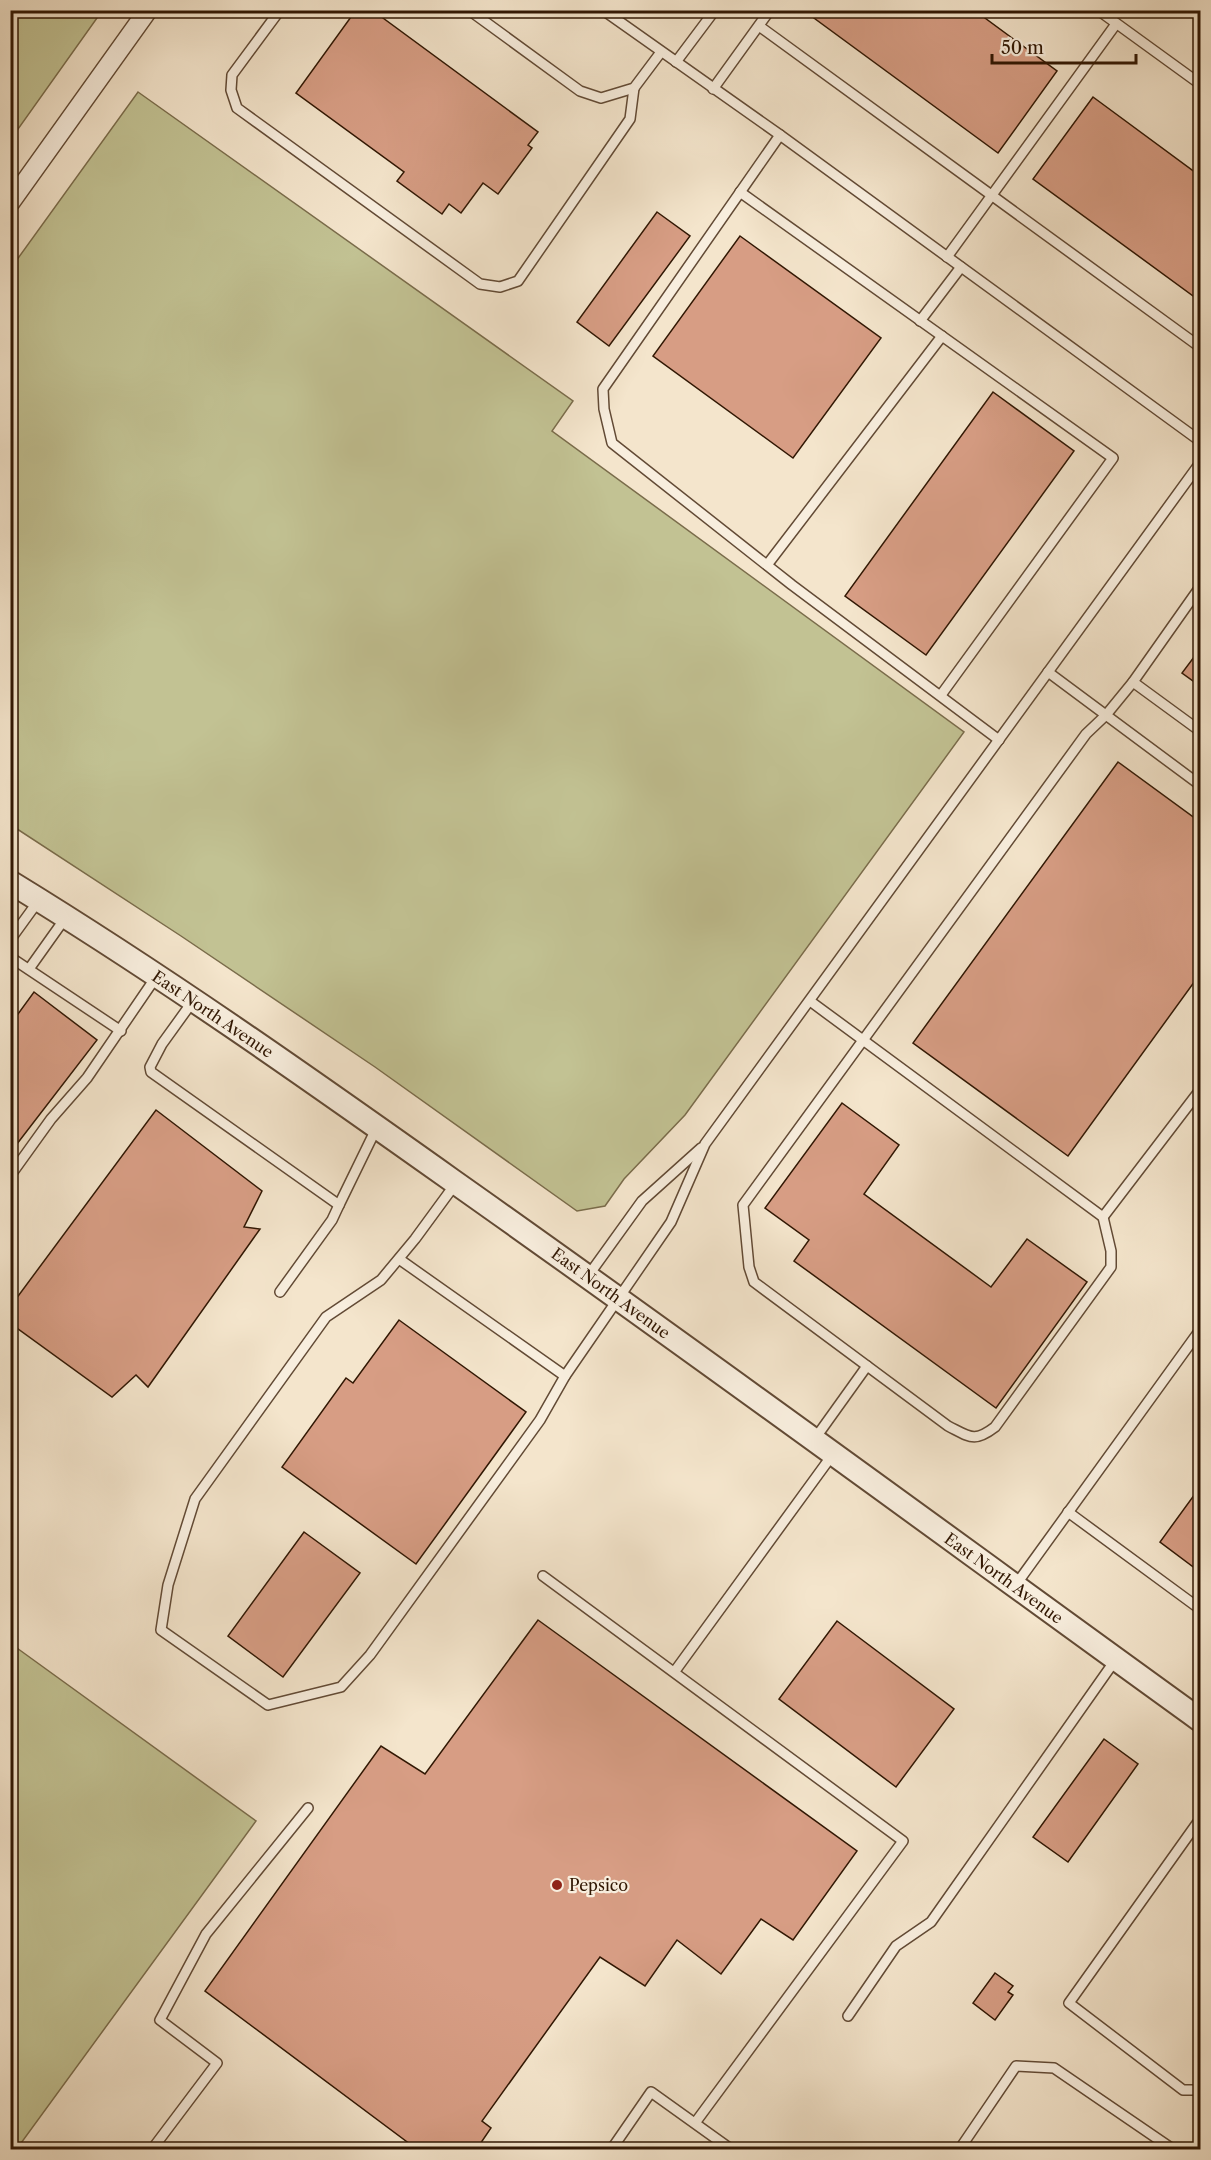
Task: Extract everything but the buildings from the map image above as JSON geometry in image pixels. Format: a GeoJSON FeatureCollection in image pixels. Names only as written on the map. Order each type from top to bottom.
{"type":"FeatureCollection","features":[{"type":"Feature","properties":{"kind":"street"},"geometry":{"type":"LineString","coordinates":[[10,203],[148,10]]}},
{"type":"Feature","properties":{"kind":"street","name":"East North Avenue"},"geometry":{"type":"LineString","coordinates":[[10,882],[193,1001],[588,1275],[1200,1720]]}},
{"type":"Feature","properties":{"kind":"lane"},"geometry":{"type":"LineString","coordinates":[[280,10],[232,75],[231,90],[237,108],[480,284],[500,287],[518,280],[630,118],[634,88],[661,52]]}},
{"type":"Feature","properties":{"kind":"lane"},"geometry":{"type":"LineString","coordinates":[[469,10],[580,91],[601,98],[634,88]]}},
{"type":"Feature","properties":{"kind":"lane"},"geometry":{"type":"LineString","coordinates":[[603,10],[780,135],[1200,441]]}},
{"type":"Feature","properties":{"kind":"lane"},"geometry":{"type":"LineString","coordinates":[[676,62],[715,10]]}},
{"type":"Feature","properties":{"kind":"lane"},"geometry":{"type":"LineString","coordinates":[[713,89],[770,10]]}},
{"type":"Feature","properties":{"kind":"lane"},"geometry":{"type":"LineString","coordinates":[[1098,10],[1200,84]]}},
{"type":"Feature","properties":{"kind":"lane"},"geometry":{"type":"LineString","coordinates":[[947,257],[1116,24]]}},
{"type":"Feature","properties":{"kind":"lane"},"geometry":{"type":"LineString","coordinates":[[759,26],[1200,347]]}},
{"type":"Feature","properties":{"kind":"lane"},"geometry":{"type":"LineString","coordinates":[[780,135],[603,389],[604,409],[612,443],[767,566],[999,740]]}},
{"type":"Feature","properties":{"kind":"lane"},"geometry":{"type":"LineString","coordinates":[[740,192],[1113,458],[941,695]]}},
{"type":"Feature","properties":{"kind":"lane"},"geometry":{"type":"LineString","coordinates":[[920,321],[961,267]]}},
{"type":"Feature","properties":{"kind":"lane"},"geometry":{"type":"LineString","coordinates":[[767,566],[942,336]]}},
{"type":"Feature","properties":{"kind":"lane"},"geometry":{"type":"LineString","coordinates":[[588,1275],[642,1201],[705,1144],[1200,463]]}},
{"type":"Feature","properties":{"kind":"lane"},"geometry":{"type":"LineString","coordinates":[[810,1001],[863,1040],[1103,1217],[1111,1251],[1111,1267],[1003,1416],[979,1438],[971,1438],[948,1426],[754,1282],[749,1267],[743,1205],[863,1040],[1086,734],[1106,715],[1133,682],[1200,587]]}},
{"type":"Feature","properties":{"kind":"lane"},"geometry":{"type":"LineString","coordinates":[[1048,672],[1200,785]]}},
{"type":"Feature","properties":{"kind":"lane"},"geometry":{"type":"LineString","coordinates":[[1133,682],[1200,731]]}},
{"type":"Feature","properties":{"kind":"lane"},"geometry":{"type":"LineString","coordinates":[[10,940],[39,900]]}},
{"type":"Feature","properties":{"kind":"lane"},"geometry":{"type":"LineString","coordinates":[[29,969],[66,917]]}},
{"type":"Feature","properties":{"kind":"lane"},"geometry":{"type":"LineString","coordinates":[[10,957],[121,1030]]}},
{"type":"Feature","properties":{"kind":"lane"},"geometry":{"type":"LineString","coordinates":[[10,1176],[51,1119],[87,1078],[156,977]]}},
{"type":"Feature","properties":{"kind":"lane"},"geometry":{"type":"LineString","coordinates":[[193,1001],[162,1044],[150,1067],[151,1072],[339,1205]]}},
{"type":"Feature","properties":{"kind":"lane"},"geometry":{"type":"LineString","coordinates":[[1103,1217],[1200,1090]]}},
{"type":"Feature","properties":{"kind":"lane"},"geometry":{"type":"LineString","coordinates":[[280,1292],[332,1220],[377,1127]]}},
{"type":"Feature","properties":{"kind":"lane"},"geometry":{"type":"LineString","coordinates":[[456,1183],[381,1280],[326,1317],[195,1500],[168,1585],[161,1630],[268,1705],[340,1687],[370,1655],[540,1420],[565,1376],[671,1222],[705,1144]]}},
{"type":"Feature","properties":{"kind":"lane"},"geometry":{"type":"LineString","coordinates":[[399,1259],[565,1376]]}},
{"type":"Feature","properties":{"kind":"lane"},"geometry":{"type":"LineString","coordinates":[[1014,1586],[1200,1330]]}},
{"type":"Feature","properties":{"kind":"lane"},"geometry":{"type":"LineString","coordinates":[[814,1440],[867,1366]]}},
{"type":"Feature","properties":{"kind":"lane"},"geometry":{"type":"LineString","coordinates":[[675,1671],[833,1454]]}},
{"type":"Feature","properties":{"kind":"lane"},"geometry":{"type":"LineString","coordinates":[[1068,1512],[1200,1609]]}},
{"type":"Feature","properties":{"kind":"lane"},"geometry":{"type":"LineString","coordinates":[[543,1576],[903,1840],[695,2123]]}},
{"type":"Feature","properties":{"kind":"lane"},"geometry":{"type":"LineString","coordinates":[[848,2016],[896,1946],[931,1922],[1116,1659]]}},
{"type":"Feature","properties":{"kind":"lane"},"geometry":{"type":"LineString","coordinates":[[153,2149],[217,2063],[160,2020],[206,1934],[308,1808]]}},
{"type":"Feature","properties":{"kind":"lane"},"geometry":{"type":"LineString","coordinates":[[1200,1819],[1069,2003],[1183,2090],[1200,2090]]}},
{"type":"Feature","properties":{"kind":"lane"},"geometry":{"type":"LineString","coordinates":[[960,2150],[1016,2066],[1054,2068],[1174,2150]]}},
{"type":"Feature","properties":{"kind":"lane"},"geometry":{"type":"LineString","coordinates":[[611,2150],[651,2092],[732,2150]]}},
{"type":"Feature","properties":{"kind":"green space"},"geometry":{"type":"Polygon","coordinates":[[[10,11],[102,11],[11,139],[10,11]]]}},
{"type":"Feature","properties":{"kind":"green space"},"geometry":{"type":"Polygon","coordinates":[[[138,92],[573,401],[552,431],[964,732],[685,1115],[624,1179],[605,1206],[577,1211],[375,1067],[11,825],[11,268],[138,92]]]}},
{"type":"Feature","properties":{"kind":"green space"},"geometry":{"type":"Polygon","coordinates":[[[10,1643],[256,1821],[16,2150],[10,2149],[10,1643]]]}},
{"type":"Feature","properties":{"kind":"place","name":"Pepsico"},"geometry":{"type":"Point","coordinates":[557,1885]}}]}
